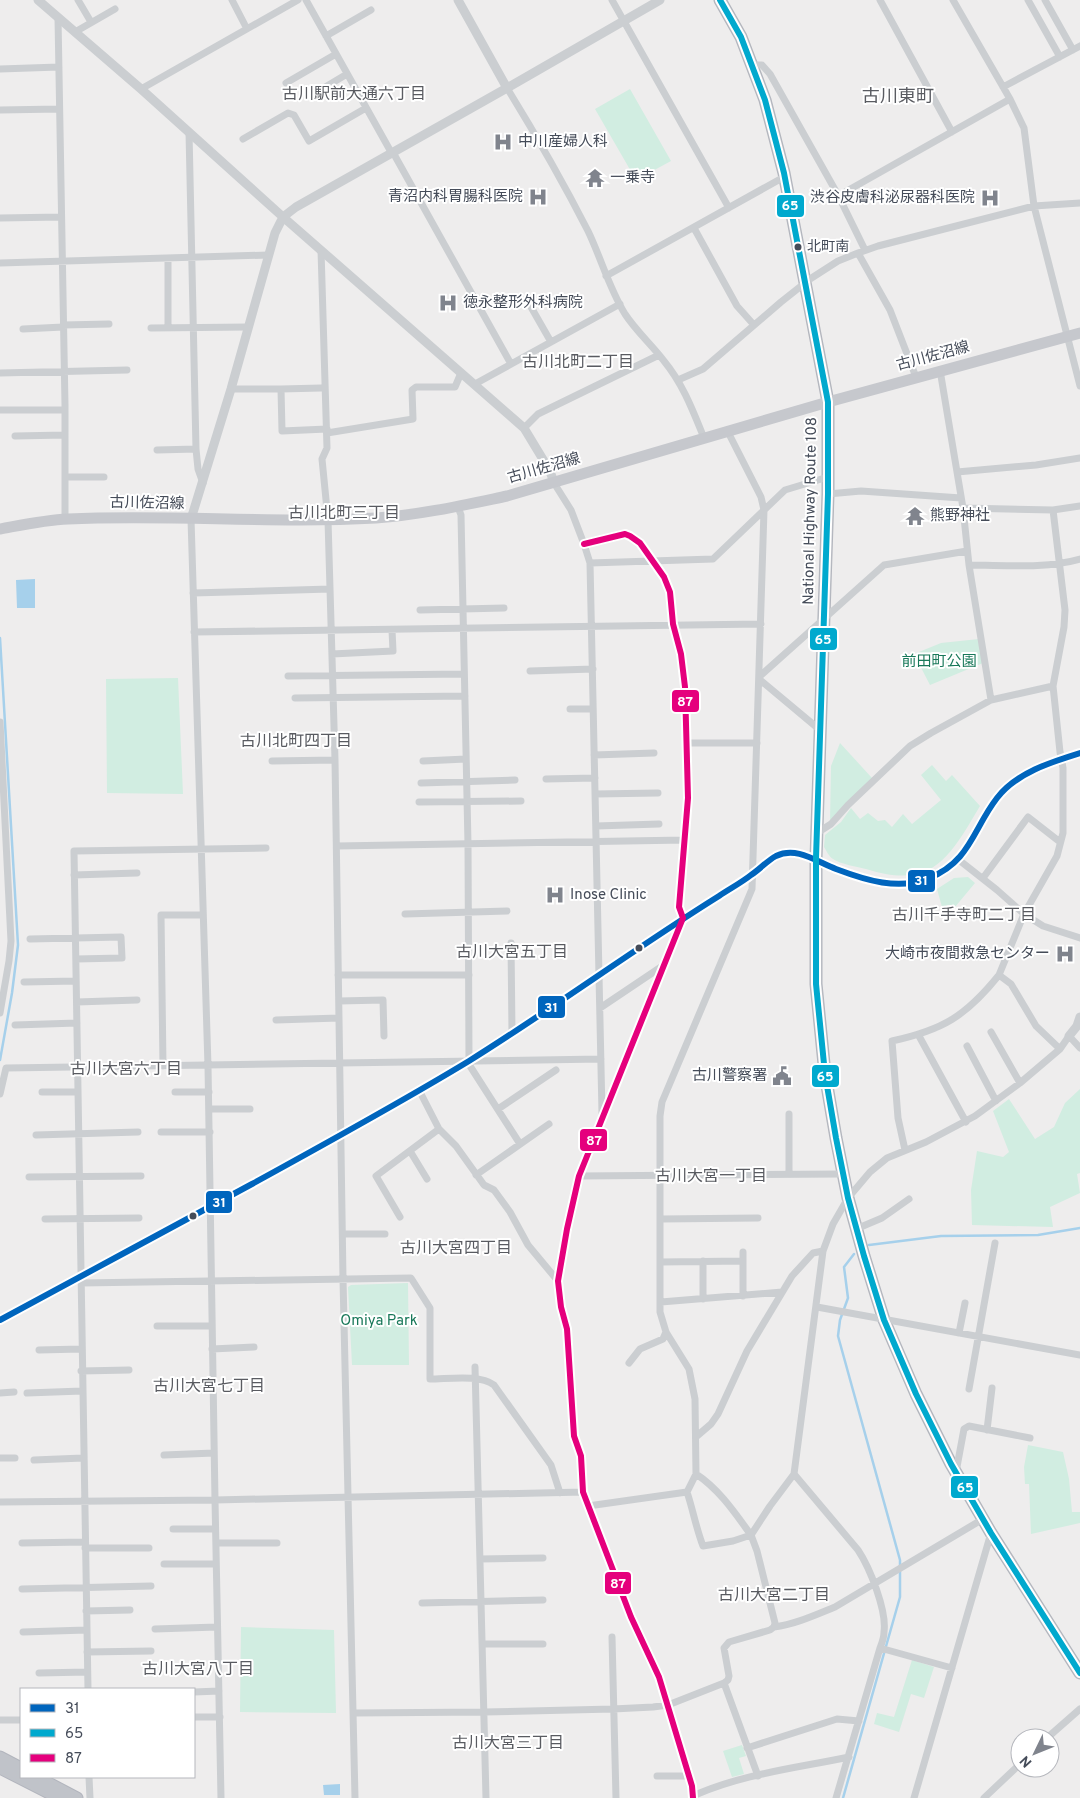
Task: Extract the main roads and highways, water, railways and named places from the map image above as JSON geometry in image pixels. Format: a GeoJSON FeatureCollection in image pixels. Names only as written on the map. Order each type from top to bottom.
{"type":"FeatureCollection","features":[{"type":"Feature","properties":{"kind":"highway","name":"National Highway Route 108"},"geometry":{"type":"LineString","coordinates":[[720,0],[741,37],[765,100],[784,177],[828,402],[828,494],[816,858],[816,984],[825,1074],[848,1198],[884,1320],[916,1394],[956,1472],[991,1533],[1080,1672]]}},
{"type":"Feature","properties":{"kind":"highway"},"geometry":{"type":"LineString","coordinates":[[0,1757],[20,1767]]}},
{"type":"Feature","properties":{"kind":"highway"},"geometry":{"type":"LineString","coordinates":[[0,1768],[58,1798]]}},
{"type":"Feature","properties":{"kind":"highway"},"geometry":{"type":"LineString","coordinates":[[39,1778],[77,1798]]}},
{"type":"Feature","properties":{"kind":"main road","name":"古川佐沼線"},"geometry":{"type":"LineString","coordinates":[[0,529],[65,520],[109,518],[328,520],[378,518],[458,507],[554,483],[940,370],[1080,333]]}},
{"type":"Feature","properties":{"kind":"water"},"geometry":{"type":"Polygon","coordinates":[[[35,579],[35,608],[17,608],[16,580],[35,579]]]}},
{"type":"Feature","properties":{"kind":"water"},"geometry":{"type":"Polygon","coordinates":[[[340,1784],[340,1795],[324,1795],[323,1785],[340,1784]]]}},
{"type":"Feature","properties":{"kind":"waterway"},"geometry":{"type":"LineString","coordinates":[[0,638],[18,945],[0,1060]]}},
{"type":"Feature","properties":{"kind":"waterway"},"geometry":{"type":"LineString","coordinates":[[869,1245],[941,1236],[1038,1235],[1080,1228]]}},
{"type":"Feature","properties":{"kind":"waterway"},"geometry":{"type":"LineString","coordinates":[[843,1798],[900,1597],[900,1560],[838,1336],[840,1320],[848,1298],[844,1267],[854,1254]]}},
{"type":"Feature","properties":{"kind":"place","name":"中川産婦人科"},"geometry":{"type":"Point","coordinates":[503,142]}},
{"type":"Feature","properties":{"kind":"place","name":"一乗寺"},"geometry":{"type":"Point","coordinates":[595,178]}},
{"type":"Feature","properties":{"kind":"place","name":"青沼内科胃腸科医院"},"geometry":{"type":"Point","coordinates":[538,197]}},
{"type":"Feature","properties":{"kind":"place","name":"渋谷皮膚科泌尿器科医院"},"geometry":{"type":"Point","coordinates":[990,198]}},
{"type":"Feature","properties":{"kind":"place","name":"北町南"},"geometry":{"type":"Point","coordinates":[798,247]}},
{"type":"Feature","properties":{"kind":"place","name":"徳永整形外科病院"},"geometry":{"type":"Point","coordinates":[448,303]}},
{"type":"Feature","properties":{"kind":"place","name":"熊野神社"},"geometry":{"type":"Point","coordinates":[915,516]}},
{"type":"Feature","properties":{"kind":"place","name":"Inose Clinic"},"geometry":{"type":"Point","coordinates":[555,895]}},
{"type":"Feature","properties":{"kind":"place","name":"大崎市夜間救急センター"},"geometry":{"type":"Point","coordinates":[1065,954]}},
{"type":"Feature","properties":{"kind":"place","name":"古川警察署"},"geometry":{"type":"Point","coordinates":[782,1076]}},
{"type":"Feature","properties":{"kind":"district","name":"古川駅前大通六丁目"},"geometry":{"type":"Point","coordinates":[354,95]}},
{"type":"Feature","properties":{"kind":"district","name":"古川東町"},"geometry":{"type":"Point","coordinates":[898,97]}},
{"type":"Feature","properties":{"kind":"district","name":"古川北町二丁目"},"geometry":{"type":"Point","coordinates":[578,363]}},
{"type":"Feature","properties":{"kind":"district","name":"古川北町三丁目"},"geometry":{"type":"Point","coordinates":[344,514]}},
{"type":"Feature","properties":{"kind":"district","name":"古川北町四丁目"},"geometry":{"type":"Point","coordinates":[296,742]}},
{"type":"Feature","properties":{"kind":"district","name":"古川千手寺町二丁目"},"geometry":{"type":"Point","coordinates":[964,916]}},
{"type":"Feature","properties":{"kind":"district","name":"古川大宮五丁目"},"geometry":{"type":"Point","coordinates":[512,953]}},
{"type":"Feature","properties":{"kind":"district","name":"古川大宮六丁目"},"geometry":{"type":"Point","coordinates":[126,1070]}},
{"type":"Feature","properties":{"kind":"district","name":"古川大宮一丁目"},"geometry":{"type":"Point","coordinates":[711,1177]}},
{"type":"Feature","properties":{"kind":"district","name":"古川大宮四丁目"},"geometry":{"type":"Point","coordinates":[456,1249]}},
{"type":"Feature","properties":{"kind":"district","name":"古川大宮七丁目"},"geometry":{"type":"Point","coordinates":[209,1387]}},
{"type":"Feature","properties":{"kind":"district","name":"古川大宮二丁目"},"geometry":{"type":"Point","coordinates":[774,1596]}},
{"type":"Feature","properties":{"kind":"district","name":"古川大宮八丁目"},"geometry":{"type":"Point","coordinates":[198,1670]}},
{"type":"Feature","properties":{"kind":"district","name":"古川大宮三丁目"},"geometry":{"type":"Point","coordinates":[508,1744]}},
{"type":"Feature","properties":{"kind":"park label","name":"前田町公園"},"geometry":{"type":"Point","coordinates":[939,662]}},
{"type":"Feature","properties":{"kind":"park label","name":"Omiya Park"},"geometry":{"type":"Point","coordinates":[379,1321]}}]}
